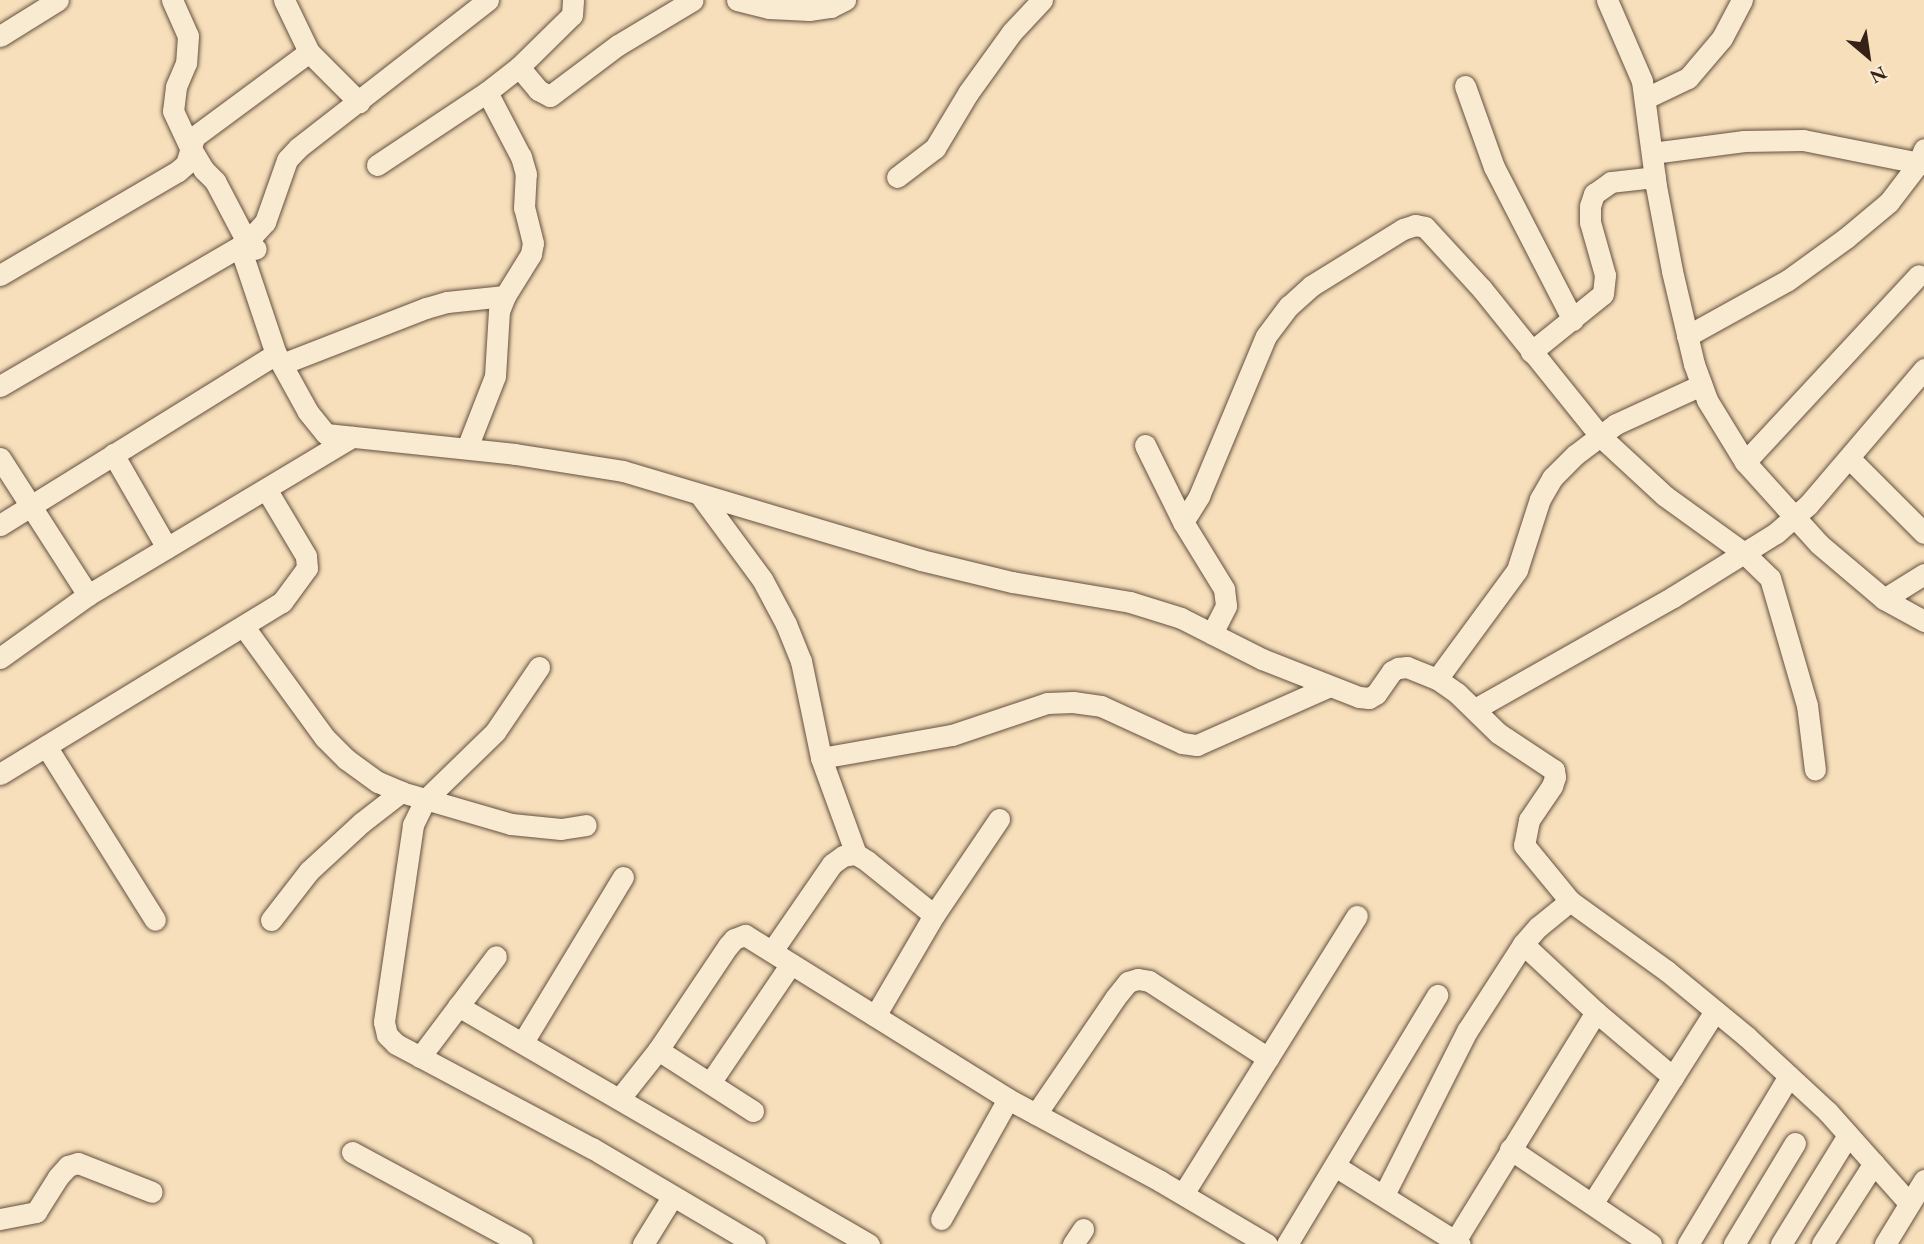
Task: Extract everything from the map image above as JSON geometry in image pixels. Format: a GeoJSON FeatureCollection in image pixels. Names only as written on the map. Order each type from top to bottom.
{"type":"FeatureCollection","features":[{"type":"Feature","properties":{"kind":"street"},"geometry":{"type":"LineString","coordinates":[[0,36],[58,0]]}},
{"type":"Feature","properties":{"kind":"street"},"geometry":{"type":"LineString","coordinates":[[172,0],[188,36],[186,63],[176,87],[173,111],[190,147],[204,170],[215,181],[252,247]]}},
{"type":"Feature","properties":{"kind":"street"},"geometry":{"type":"LineString","coordinates":[[284,0],[309,52],[359,102]]}},
{"type":"Feature","properties":{"kind":"street"},"geometry":{"type":"LineString","coordinates":[[377,165],[487,92],[519,67],[572,15],[573,0]]}},
{"type":"Feature","properties":{"kind":"street"},"geometry":{"type":"LineString","coordinates":[[519,67],[538,90],[550,96],[618,45],[692,0]]}},
{"type":"Feature","properties":{"kind":"street"},"geometry":{"type":"LineString","coordinates":[[737,0],[769,8],[809,10],[831,7],[845,0]]}},
{"type":"Feature","properties":{"kind":"street"},"geometry":{"type":"LineString","coordinates":[[897,177],[934,148],[968,93],[1012,32],[1042,0]]}},
{"type":"Feature","properties":{"kind":"street"},"geometry":{"type":"LineString","coordinates":[[1607,0],[1642,81],[1655,177],[1687,336],[1707,400],[1745,462],[1819,544],[1884,599],[1924,621]]}},
{"type":"Feature","properties":{"kind":"street"},"geometry":{"type":"LineString","coordinates":[[1646,98],[1688,78],[1722,38],[1742,0]]}},
{"type":"Feature","properties":{"kind":"street"},"geometry":{"type":"LineString","coordinates":[[481,2],[298,148],[287,160],[265,222],[244,260],[279,359],[317,425],[327,434],[467,448],[623,471],[921,560],[1012,582],[1130,601],[1181,618],[1262,659],[1369,698],[1376,694],[1392,671],[1398,668],[1407,667],[1437,679],[1475,709],[1498,733],[1554,770],[1552,786],[1529,820],[1524,845],[1570,901],[1667,971],[1789,1076],[1848,1135],[1909,1203]]}},
{"type":"Feature","properties":{"kind":"street"},"geometry":{"type":"LineString","coordinates":[[0,275],[178,171],[186,164],[194,137],[309,52]]}},
{"type":"Feature","properties":{"kind":"street"},"geometry":{"type":"LineString","coordinates":[[1465,86],[1493,167],[1573,320]]}},
{"type":"Feature","properties":{"kind":"street"},"geometry":{"type":"LineString","coordinates":[[467,448],[495,376],[499,312],[505,296],[531,254],[533,243],[524,208],[526,174],[521,157],[487,92]]}},
{"type":"Feature","properties":{"kind":"street"},"geometry":{"type":"LineString","coordinates":[[1652,153],[1744,141],[1803,140],[1922,159],[1889,202],[1846,238],[1788,281],[1687,336]]}},
{"type":"Feature","properties":{"kind":"street"},"geometry":{"type":"LineString","coordinates":[[1531,352],[1603,294],[1605,286],[1590,222],[1590,206],[1594,194],[1611,182],[1655,177]]}},
{"type":"Feature","properties":{"kind":"street"},"geometry":{"type":"LineString","coordinates":[[1183,522],[1199,496],[1243,385],[1266,336],[1289,306],[1311,286],[1403,229],[1415,225],[1437,237],[1600,436],[1665,496],[1744,553],[1770,578],[1807,705],[1815,770]]}},
{"type":"Feature","properties":{"kind":"street"},"geometry":{"type":"LineString","coordinates":[[0,386],[252,247]]}},
{"type":"Feature","properties":{"kind":"street"},"geometry":{"type":"LineString","coordinates":[[1745,462],[1919,275]]}},
{"type":"Feature","properties":{"kind":"street"},"geometry":{"type":"LineString","coordinates":[[0,525],[113,454],[279,359],[426,307],[505,296]]}},
{"type":"Feature","properties":{"kind":"street"},"geometry":{"type":"LineString","coordinates":[[1475,709],[1649,611],[1744,553],[1794,518],[1924,369]]}},
{"type":"Feature","properties":{"kind":"street"},"geometry":{"type":"LineString","coordinates":[[1437,679],[1517,570],[1541,499],[1552,478],[1600,436],[1625,419],[1701,385]]}},
{"type":"Feature","properties":{"kind":"street"},"geometry":{"type":"LineString","coordinates":[[0,657],[88,595],[352,437]]}},
{"type":"Feature","properties":{"kind":"street"},"geometry":{"type":"LineString","coordinates":[[1145,445],[1183,522],[1227,598],[1212,634]]}},
{"type":"Feature","properties":{"kind":"street"},"geometry":{"type":"LineString","coordinates":[[113,454],[167,548]]}},
{"type":"Feature","properties":{"kind":"street"},"geometry":{"type":"LineString","coordinates":[[0,458],[88,595]]}},
{"type":"Feature","properties":{"kind":"street"},"geometry":{"type":"LineString","coordinates":[[1849,458],[1924,533]]}},
{"type":"Feature","properties":{"kind":"street"},"geometry":{"type":"LineString","coordinates":[[0,774],[282,602],[307,568],[306,556],[266,489]]}},
{"type":"Feature","properties":{"kind":"street"},"geometry":{"type":"LineString","coordinates":[[700,495],[762,579],[786,624],[801,661],[821,758],[856,854],[933,915]]}},
{"type":"Feature","properties":{"kind":"street"},"geometry":{"type":"LineString","coordinates":[[1884,599],[1924,575]]}},
{"type":"Feature","properties":{"kind":"street"},"geometry":{"type":"LineString","coordinates":[[244,627],[325,738],[345,759],[378,782],[425,800],[511,824],[561,829],[586,825]]}},
{"type":"Feature","properties":{"kind":"street"},"geometry":{"type":"LineString","coordinates":[[539,667],[495,732],[425,800],[413,825],[384,1022],[387,1035],[396,1044],[592,1148],[755,1244]]}},
{"type":"Feature","properties":{"kind":"street"},"geometry":{"type":"LineString","coordinates":[[821,758],[952,735],[1047,703],[1073,702],[1101,706],[1182,743],[1197,745],[1330,686]]}},
{"type":"Feature","properties":{"kind":"street"},"geometry":{"type":"LineString","coordinates":[[46,746],[155,920]]}},
{"type":"Feature","properties":{"kind":"street"},"geometry":{"type":"LineString","coordinates":[[271,920],[309,872],[361,823],[401,792]]}},
{"type":"Feature","properties":{"kind":"street"},"geometry":{"type":"LineString","coordinates":[[874,1016],[933,915],[999,819]]}},
{"type":"Feature","properties":{"kind":"street"},"geometry":{"type":"LineString","coordinates":[[772,951],[832,864],[843,856],[856,854]]}},
{"type":"Feature","properties":{"kind":"street"},"geometry":{"type":"LineString","coordinates":[[523,1042],[623,877]]}},
{"type":"Feature","properties":{"kind":"street"},"geometry":{"type":"LineString","coordinates":[[1384,1195],[1467,1031],[1523,944],[1538,927],[1570,901]]}},
{"type":"Feature","properties":{"kind":"street"},"geometry":{"type":"LineString","coordinates":[[1183,1194],[1357,916]]}},
{"type":"Feature","properties":{"kind":"street"},"geometry":{"type":"LineString","coordinates":[[620,1098],[658,1050],[734,939],[745,935],[1008,1099],[1183,1194],[1267,1244]]}},
{"type":"Feature","properties":{"kind":"street"},"geometry":{"type":"LineString","coordinates":[[1523,944],[1596,1012],[1673,1077]]}},
{"type":"Feature","properties":{"kind":"street"},"geometry":{"type":"LineString","coordinates":[[420,1057],[496,956]]}},
{"type":"Feature","properties":{"kind":"street"},"geometry":{"type":"LineString","coordinates":[[710,1083],[791,964]]}},
{"type":"Feature","properties":{"kind":"street"},"geometry":{"type":"LineString","coordinates":[[1035,1114],[1115,998],[1128,982],[1138,979],[1149,981],[1268,1058]]}},
{"type":"Feature","properties":{"kind":"street"},"geometry":{"type":"LineString","coordinates":[[1287,1244],[1437,995]]}},
{"type":"Feature","properties":{"kind":"street"},"geometry":{"type":"LineString","coordinates":[[458,1006],[869,1244]]}},
{"type":"Feature","properties":{"kind":"street"},"geometry":{"type":"LineString","coordinates":[[1592,1204],[1715,1011]]}},
{"type":"Feature","properties":{"kind":"street"},"geometry":{"type":"LineString","coordinates":[[1335,1166],[1458,1242],[1510,1149],[1596,1012]]}},
{"type":"Feature","properties":{"kind":"street"},"geometry":{"type":"LineString","coordinates":[[658,1050],[753,1111]]}},
{"type":"Feature","properties":{"kind":"street"},"geometry":{"type":"LineString","coordinates":[[1688,1244],[1789,1076]]}},
{"type":"Feature","properties":{"kind":"street"},"geometry":{"type":"LineString","coordinates":[[941,1219],[1008,1099]]}},
{"type":"Feature","properties":{"kind":"street"},"geometry":{"type":"LineString","coordinates":[[1781,1244],[1848,1135]]}},
{"type":"Feature","properties":{"kind":"street"},"geometry":{"type":"LineString","coordinates":[[1734,1244],[1795,1143]]}},
{"type":"Feature","properties":{"kind":"street"},"geometry":{"type":"LineString","coordinates":[[1510,1149],[1651,1244]]}},
{"type":"Feature","properties":{"kind":"street"},"geometry":{"type":"LineString","coordinates":[[352,1152],[522,1244]]}},
{"type":"Feature","properties":{"kind":"street"},"geometry":{"type":"LineString","coordinates":[[0,1220],[36,1212],[68,1166],[78,1163],[152,1192]]}},
{"type":"Feature","properties":{"kind":"street"},"geometry":{"type":"LineString","coordinates":[[1822,1244],[1874,1163]]}},
{"type":"Feature","properties":{"kind":"street"},"geometry":{"type":"LineString","coordinates":[[1885,1244],[1924,1180]]}},
{"type":"Feature","properties":{"kind":"street"},"geometry":{"type":"LineString","coordinates":[[643,1244],[672,1197]]}}]}
